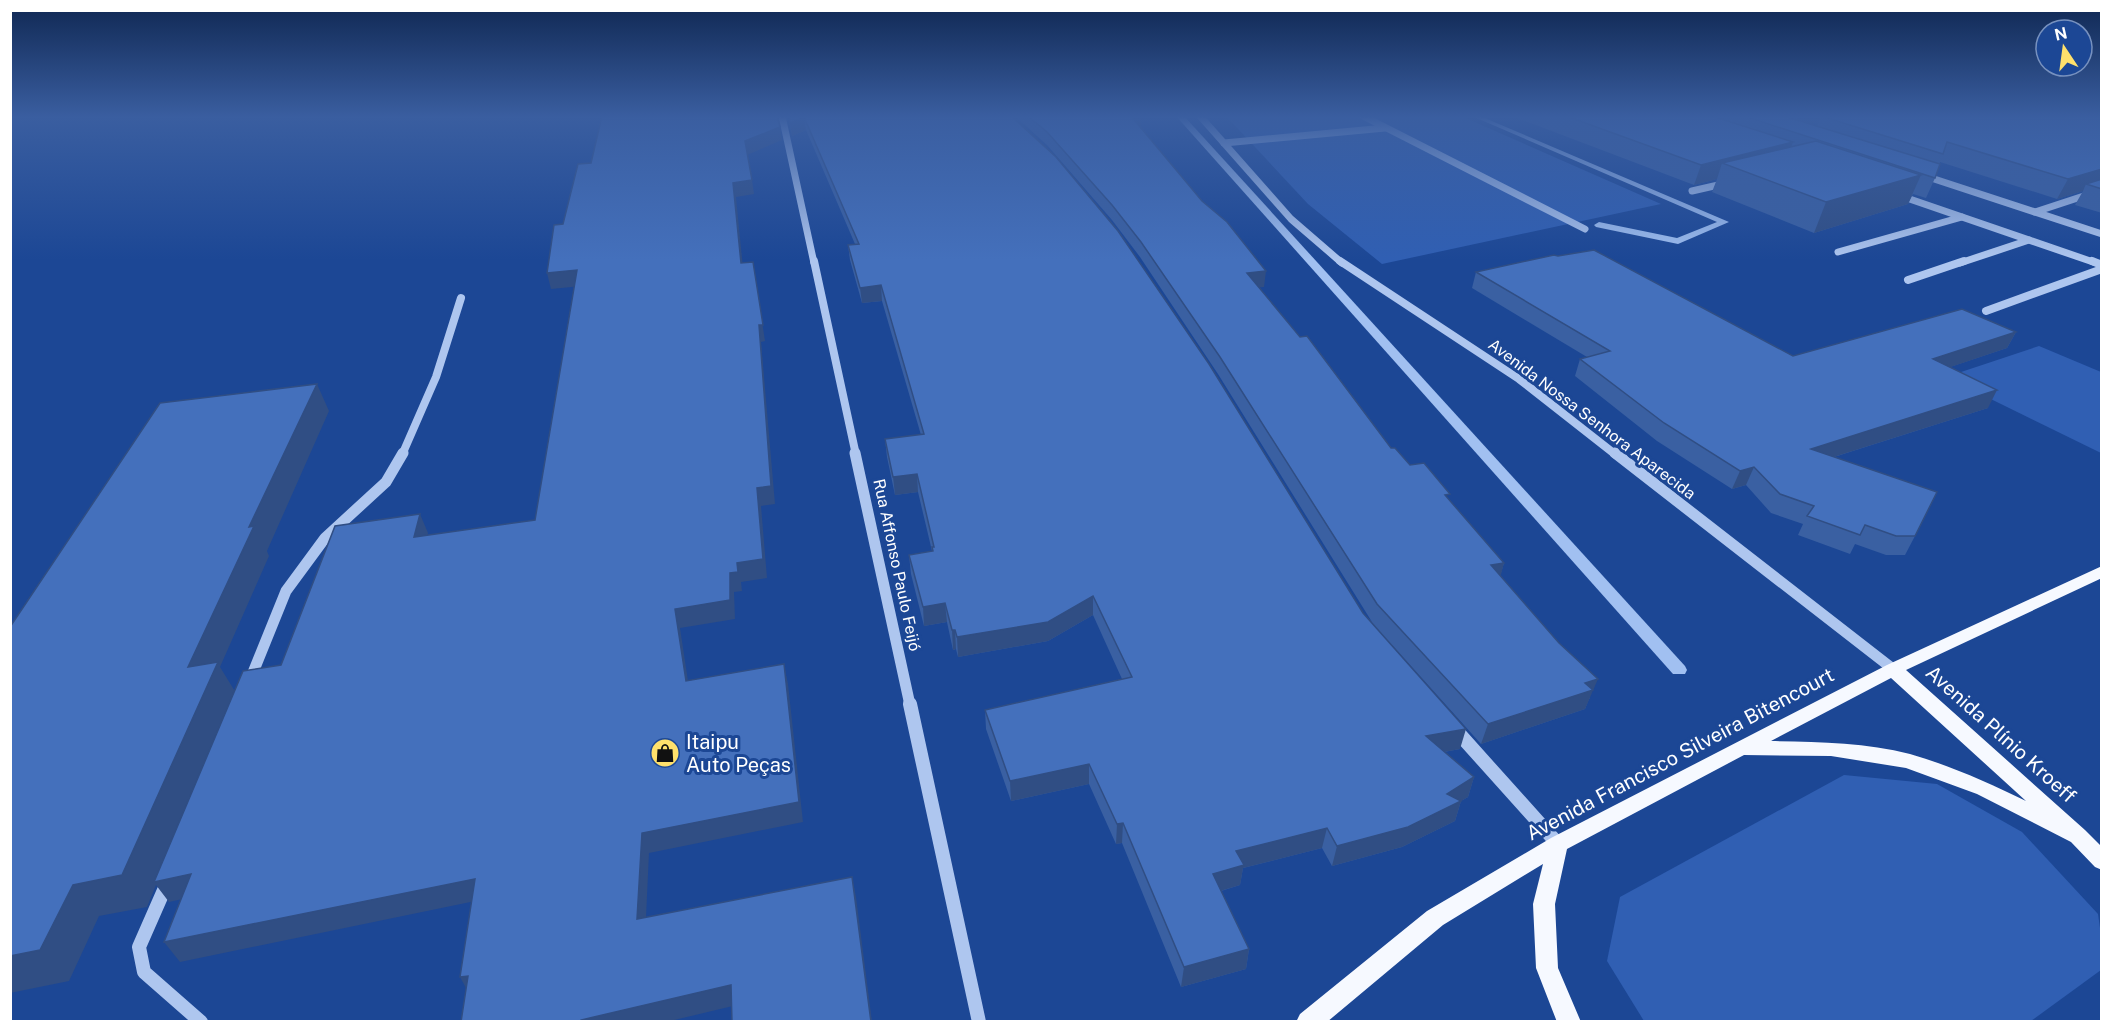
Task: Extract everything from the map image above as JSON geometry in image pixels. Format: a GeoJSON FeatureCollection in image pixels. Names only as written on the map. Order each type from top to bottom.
{"type":"FeatureCollection","features":[{"type":"Feature","properties":{"kind":"main road","name":"Avenida Francisco Silveira Bitencourt"},"geometry":{"type":"LineString","coordinates":[[1308,1022],[1435,918],[1558,844],[1893,669],[2102,571]]}},
{"type":"Feature","properties":{"kind":"main road","name":"Avenida Plínio Kroeff"},"geometry":{"type":"LineString","coordinates":[[1893,669],[2078,836],[2102,861]]}},
{"type":"Feature","properties":{"kind":"main road"},"geometry":{"type":"LineString","coordinates":[[1740,748],[1831,749],[1908,761],[1984,789],[2078,836]]}},
{"type":"Feature","properties":{"kind":"main road"},"geometry":{"type":"LineString","coordinates":[[1558,844],[1544,904],[1547,968],[1569,1022]]}},
{"type":"Feature","properties":{"kind":"street","name":"Rua Affonso Paulo Feijó"},"geometry":{"type":"LineString","coordinates":[[792,164],[979,1022]]}},
{"type":"Feature","properties":{"kind":"street","name":"Avenida Nossa Senhora Aparecida"},"geometry":{"type":"LineString","coordinates":[[1243,164],[1291,219],[1338,260],[1519,379],[1893,669]]}},
{"type":"Feature","properties":{"kind":"street"},"geometry":{"type":"LineString","coordinates":[[1457,164],[1585,229]]}},
{"type":"Feature","properties":{"kind":"street"},"geometry":{"type":"LineString","coordinates":[[1914,172],[2102,234]]}},
{"type":"Feature","properties":{"kind":"street"},"geometry":{"type":"LineString","coordinates":[[1692,191],[1738,180]]}},
{"type":"Feature","properties":{"kind":"street"},"geometry":{"type":"LineString","coordinates":[[2035,212],[2102,190]]}},
{"type":"Feature","properties":{"kind":"street"},"geometry":{"type":"LineString","coordinates":[[1894,194],[2102,265]]}},
{"type":"Feature","properties":{"kind":"street"},"geometry":{"type":"LineString","coordinates":[[1838,252],[1962,217]]}},
{"type":"Feature","properties":{"kind":"street"},"geometry":{"type":"LineString","coordinates":[[1908,280],[2029,240]]}},
{"type":"Feature","properties":{"kind":"street"},"geometry":{"type":"LineString","coordinates":[[1986,311],[2102,270]]}},
{"type":"Feature","properties":{"kind":"street"},"geometry":{"type":"LineString","coordinates":[[246,689],[286,591],[325,538],[386,482],[405,449],[436,377],[461,298]]}},
{"type":"Feature","properties":{"kind":"street"},"geometry":{"type":"LineString","coordinates":[[1450,723],[1558,844]]}},
{"type":"Feature","properties":{"kind":"street"},"geometry":{"type":"LineString","coordinates":[[175,864],[138,946],[144,972],[201,1022]]}},
{"type":"Feature","properties":{"kind":"shaded area"},"geometry":{"type":"Polygon","coordinates":[[[1271,164],[1570,164],[1661,204],[1382,264],[1308,204],[1271,164]]]}},
{"type":"Feature","properties":{"kind":"shaded area"},"geometry":{"type":"Polygon","coordinates":[[[2039,346],[2101,372],[2101,453],[1946,377],[2039,346]]]}},
{"type":"Feature","properties":{"kind":"shaded area"},"geometry":{"type":"Polygon","coordinates":[[[1844,775],[1937,784],[2022,832],[2098,914],[2102,942],[2101,970],[2031,1021],[1644,1021],[1607,961],[1620,897],[1844,775]]]}},
{"type":"Feature","properties":{"kind":"building"},"geometry":{"type":"Polygon","coordinates":[[[578,164],[749,164],[752,180],[733,183],[741,263],[753,262],[763,325],[759,325],[771,486],[757,488],[763,559],[737,563],[738,572],[730,573],[730,600],[675,609],[686,681],[784,664],[799,802],[642,833],[637,919],[852,877],[871,1022],[732,1022],[731,985],[581,1020],[581,1022],[461,1022],[468,976],[460,977],[475,879],[164,942],[191,874],[154,882],[243,671],[281,665],[335,526],[420,514],[414,537],[535,520],[577,270],[547,273],[554,225],[563,224],[578,164]]]}},
{"type":"Feature","properties":{"kind":"building"},"geometry":{"type":"Polygon","coordinates":[[[824,164],[1062,164],[1118,231],[1209,364],[1363,613],[1466,729],[1426,736],[1474,777],[1447,794],[1461,801],[1408,827],[1337,846],[1327,828],[1236,851],[1244,865],[1213,874],[1249,949],[1184,967],[1123,823],[1117,824],[1089,764],[1010,781],[985,710],[1132,677],[1093,596],[1048,622],[957,637],[955,630],[952,630],[945,603],[923,607],[909,555],[933,551],[932,547],[934,547],[917,474],[893,477],[885,439],[924,434],[881,285],[860,288],[848,245],[859,244],[824,164]]]}},
{"type":"Feature","properties":{"kind":"building"},"geometry":{"type":"Polygon","coordinates":[[[1076,164],[1171,164],[1202,201],[1227,222],[1266,271],[1247,273],[1300,337],[1307,336],[1391,448],[1395,448],[1410,465],[1424,463],[1450,494],[1445,495],[1504,563],[1491,565],[1559,643],[1598,679],[1585,683],[1593,690],[1488,724],[1377,604],[1220,357],[1141,242],[1076,164]]]}},
{"type":"Feature","properties":{"kind":"building"},"geometry":{"type":"Polygon","coordinates":[[[1725,164],[1888,164],[1921,175],[1826,202],[1725,164]]]}},
{"type":"Feature","properties":{"kind":"building"},"geometry":{"type":"Polygon","coordinates":[[[1892,164],[1940,164],[1935,178],[1892,164]]]}},
{"type":"Feature","properties":{"kind":"building"},"geometry":{"type":"Polygon","coordinates":[[[2019,164],[2102,164],[2102,169],[2068,179],[2019,164]]]}},
{"type":"Feature","properties":{"kind":"building"},"geometry":{"type":"Polygon","coordinates":[[[2102,179],[2102,189],[2086,184],[2102,179]]]}},
{"type":"Feature","properties":{"kind":"building"},"geometry":{"type":"Polygon","coordinates":[[[1594,250],[1793,356],[1962,309],[2016,332],[1933,359],[1997,390],[1811,449],[1937,492],[1915,536],[1896,536],[1865,525],[1860,535],[1807,516],[1814,506],[1780,494],[1754,467],[1740,471],[1664,423],[1580,359],[1610,351],[1476,272],[1554,255],[1594,250]]]}},
{"type":"Feature","properties":{"kind":"building"},"geometry":{"type":"Polygon","coordinates":[[[317,384],[249,527],[254,526],[188,667],[218,662],[122,875],[73,885],[40,950],[10,956],[10,627],[160,403],[317,384]]]}},
{"type":"Feature","properties":{"kind":"waterway"},"geometry":{"type":"LineString","coordinates":[[1223,164],[1679,670]]}},
{"type":"Feature","properties":{"kind":"waterway"},"geometry":{"type":"LineString","coordinates":[[1589,164],[1725,222],[1678,241],[1599,225]]}},
{"type":"Feature","properties":{"kind":"place","name":"Itaipu Auto Peças"},"geometry":{"type":"Point","coordinates":[665,753]}}]}
